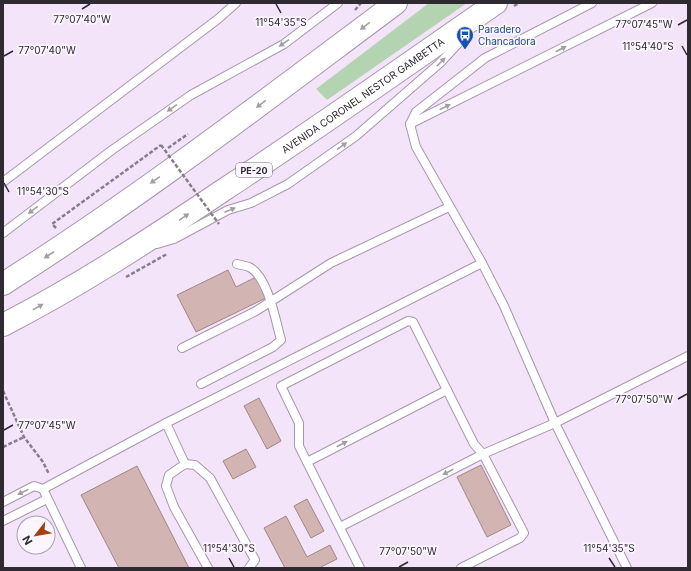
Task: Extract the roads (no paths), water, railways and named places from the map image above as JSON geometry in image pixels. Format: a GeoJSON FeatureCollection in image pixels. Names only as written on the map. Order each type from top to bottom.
{"type":"FeatureCollection","features":[{"type":"Feature","properties":{"kind":"highway"},"geometry":{"type":"LineString","coordinates":[[3,284],[53,252],[207,144],[396,3]]}},
{"type":"Feature","properties":{"kind":"highway","name":"AVENIDA CORONEL NESTOR GAMBETTA"},"geometry":{"type":"LineString","coordinates":[[3,325],[37,307],[129,252],[292,145],[494,5]]}},
{"type":"Feature","properties":{"kind":"lane"},"geometry":{"type":"LineString","coordinates":[[3,182],[218,19],[236,3]]}},
{"type":"Feature","properties":{"kind":"lane"},"geometry":{"type":"LineString","coordinates":[[3,233],[112,150],[191,95],[284,44],[338,3]]}},
{"type":"Feature","properties":{"kind":"lane"},"geometry":{"type":"LineString","coordinates":[[592,3],[485,58],[416,112],[410,124],[416,146],[482,262],[504,306],[555,422],[627,568]]}},
{"type":"Feature","properties":{"kind":"lane"},"geometry":{"type":"LineString","coordinates":[[410,124],[652,3]]}},
{"type":"Feature","properties":{"kind":"lane"},"geometry":{"type":"LineString","coordinates":[[129,252],[174,239],[228,210],[251,203],[288,184],[356,136],[440,63],[494,5]]}},
{"type":"Feature","properties":{"kind":"lane"},"geometry":{"type":"LineString","coordinates":[[182,348],[256,311],[331,263],[449,206]]}},
{"type":"Feature","properties":{"kind":"lane"},"geometry":{"type":"LineString","coordinates":[[3,502],[34,486],[43,489],[166,423],[482,262]]}},
{"type":"Feature","properties":{"kind":"lane"},"geometry":{"type":"LineString","coordinates":[[201,384],[280,342],[281,340],[271,302],[255,272],[249,267],[237,264]]}},
{"type":"Feature","properties":{"kind":"lane"},"geometry":{"type":"LineString","coordinates":[[360,568],[299,446],[299,423],[281,386],[408,321],[413,322],[474,444],[483,454],[524,533],[520,538],[461,568]]}},
{"type":"Feature","properties":{"kind":"lane"},"geometry":{"type":"LineString","coordinates":[[340,526],[483,454],[555,422],[688,356]]}},
{"type":"Feature","properties":{"kind":"lane"},"geometry":{"type":"LineString","coordinates":[[307,462],[447,390]]}},
{"type":"Feature","properties":{"kind":"lane"},"geometry":{"type":"LineString","coordinates":[[166,423],[185,464]]}},
{"type":"Feature","properties":{"kind":"lane"},"geometry":{"type":"LineString","coordinates":[[208,568],[174,507],[166,486],[169,475],[185,464],[195,465],[210,478],[255,560],[249,568]]}},
{"type":"Feature","properties":{"kind":"lane"},"geometry":{"type":"LineString","coordinates":[[43,489],[81,568]]}},
{"type":"Feature","properties":{"kind":"lane"},"geometry":{"type":"LineString","coordinates":[[3,521],[47,499]]}},
{"type":"Feature","properties":{"kind":"place","name":"Paradero Chancadora"},"geometry":{"type":"Point","coordinates":[465,50]}}]}
